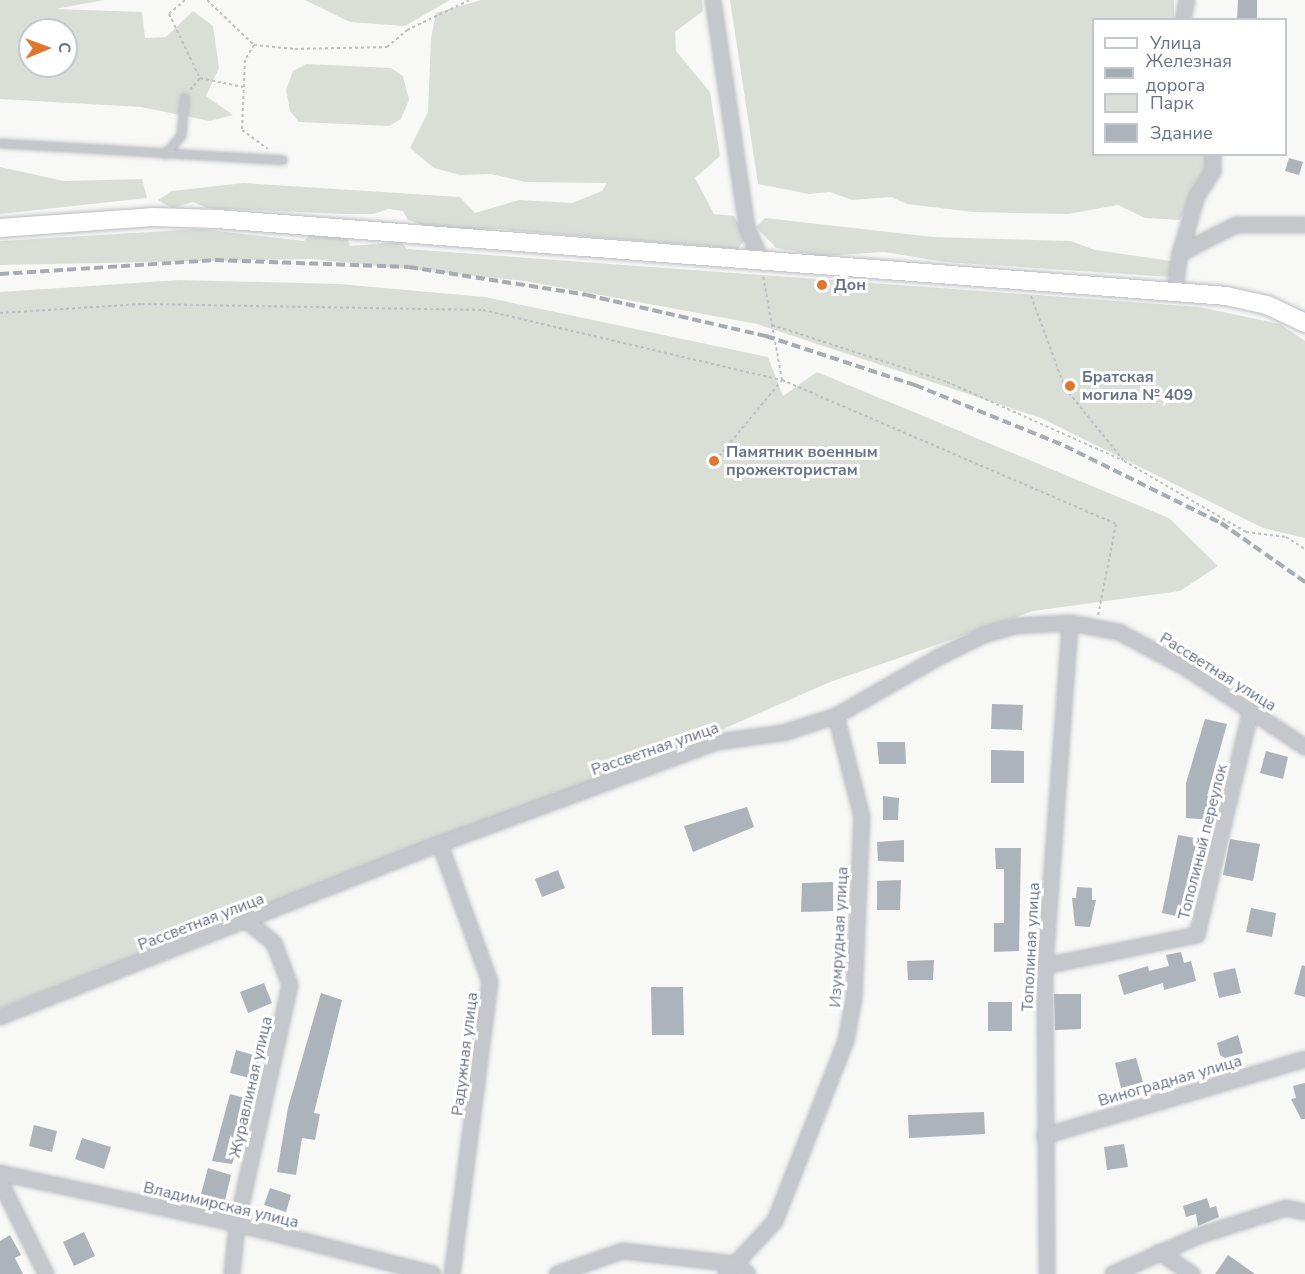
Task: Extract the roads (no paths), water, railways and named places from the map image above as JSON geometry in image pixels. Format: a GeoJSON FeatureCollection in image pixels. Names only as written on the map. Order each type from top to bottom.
{"type":"FeatureCollection","features":[{"type":"Feature","properties":{"kind":"street"},"geometry":{"type":"LineString","coordinates":[[713,0],[747,228],[761,260]]}},
{"type":"Feature","properties":{"kind":"street"},"geometry":{"type":"LineString","coordinates":[[1183,18],[1187,0]]}},
{"type":"Feature","properties":{"kind":"street"},"geometry":{"type":"LineString","coordinates":[[1175,292],[1180,254],[1197,196],[1213,171],[1213,156]]}},
{"type":"Feature","properties":{"kind":"street"},"geometry":{"type":"LineString","coordinates":[[0,228],[152,218],[217,219],[1226,296],[1267,305],[1305,323]]}},
{"type":"Feature","properties":{"kind":"street"},"geometry":{"type":"LineString","coordinates":[[1180,254],[1238,225],[1305,225]]}},
{"type":"Feature","properties":{"kind":"street","name":"Рассветная улица"},"geometry":{"type":"LineString","coordinates":[[0,1017],[248,922],[440,844],[717,742],[783,733],[836,716],[984,635],[1016,626],[1070,623],[1119,632],[1186,668],[1305,747]]}},
{"type":"Feature","properties":{"kind":"street","name":"Тополиная улица"},"geometry":{"type":"LineString","coordinates":[[1047,1274],[1044,1136],[1045,966],[1070,623]]}},
{"type":"Feature","properties":{"kind":"street","name":"Тополиный переулок"},"geometry":{"type":"LineString","coordinates":[[1045,966],[1197,935],[1251,711]]}},
{"type":"Feature","properties":{"kind":"street","name":"Изумрудная улица"},"geometry":{"type":"LineString","coordinates":[[731,1269],[775,1221],[846,1041],[854,998],[862,817],[836,716]]}},
{"type":"Feature","properties":{"kind":"street","name":"Радужная улица"},"geometry":{"type":"LineString","coordinates":[[440,844],[490,982],[452,1274]]}},
{"type":"Feature","properties":{"kind":"street","name":"Журавлиная улица"},"geometry":{"type":"LineString","coordinates":[[232,1274],[237,1224],[290,985],[274,943],[248,922]]}},
{"type":"Feature","properties":{"kind":"street","name":"Виноградная улица"},"geometry":{"type":"LineString","coordinates":[[1044,1136],[1305,1059]]}},
{"type":"Feature","properties":{"kind":"street","name":"Владимирская улица"},"geometry":{"type":"LineString","coordinates":[[0,1173],[237,1224],[407,1271],[433,1274]]}},
{"type":"Feature","properties":{"kind":"street"},"geometry":{"type":"LineString","coordinates":[[0,1181],[46,1274]]}},
{"type":"Feature","properties":{"kind":"street"},"geometry":{"type":"LineString","coordinates":[[1113,1274],[1201,1234],[1286,1208],[1305,1212]]}},
{"type":"Feature","properties":{"kind":"street"},"geometry":{"type":"LineString","coordinates":[[557,1274],[622,1251],[731,1269],[748,1274]]}},
{"type":"Feature","properties":{"kind":"street"},"geometry":{"type":"LineString","coordinates":[[1159,1252],[1192,1274]]}},
{"type":"Feature","properties":{"kind":"lane"},"geometry":{"type":"LineString","coordinates":[[165,154],[182,135],[184,97]]}},
{"type":"Feature","properties":{"kind":"lane"},"geometry":{"type":"LineString","coordinates":[[0,143],[282,160]]}},
{"type":"Feature","properties":{"kind":"railway"},"geometry":{"type":"LineString","coordinates":[[0,274],[215,260],[409,267],[587,295],[766,336],[915,385],[1065,446],[1221,523],[1305,582]]}},
{"type":"Feature","properties":{"kind":"place","name":"Дон"},"geometry":{"type":"Point","coordinates":[822,285]}},
{"type":"Feature","properties":{"kind":"place","name":"Братская могила № 409"},"geometry":{"type":"Point","coordinates":[1070,386]}},
{"type":"Feature","properties":{"kind":"place","name":"Памятник военным прожектористам"},"geometry":{"type":"Point","coordinates":[714,461]}}]}
